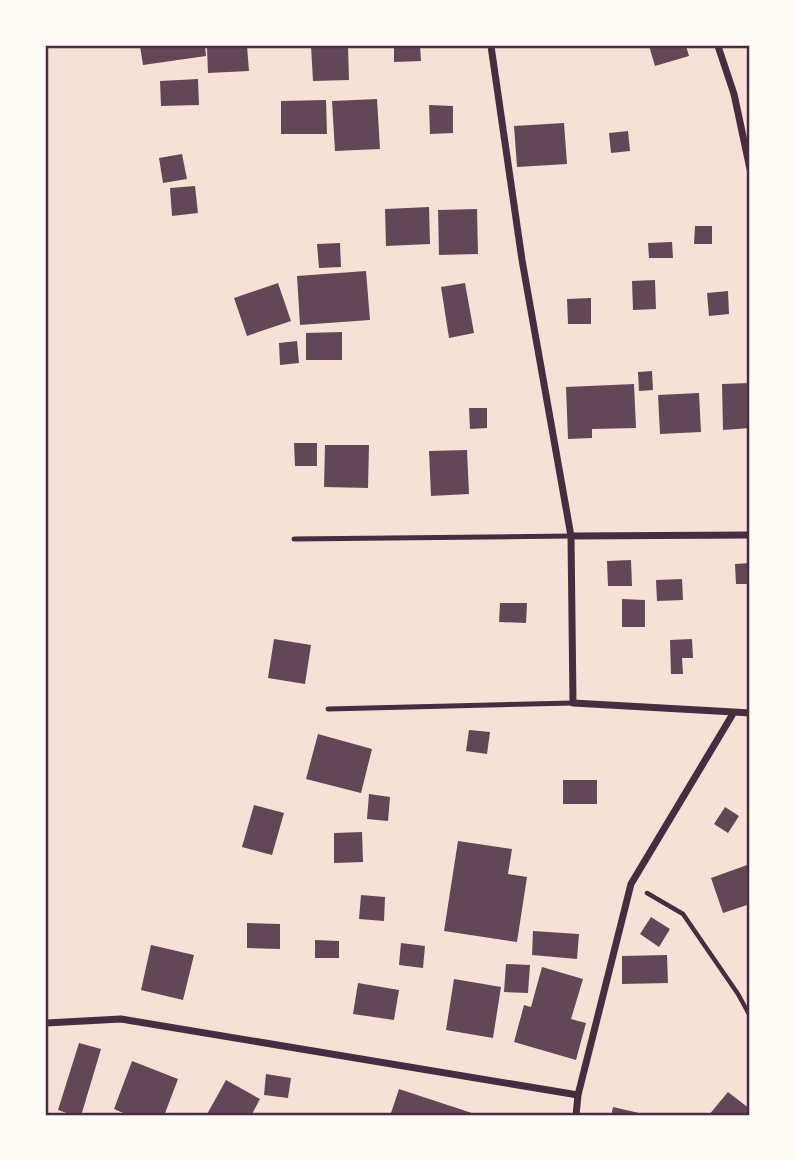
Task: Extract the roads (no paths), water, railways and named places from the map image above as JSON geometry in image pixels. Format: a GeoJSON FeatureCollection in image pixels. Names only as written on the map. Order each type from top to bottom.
{"type":"FeatureCollection","features":[{"type":"Feature","properties":{"kind":"street"},"geometry":{"type":"LineString","coordinates":[[491,46],[522,260],[571,536],[573,703],[750,713]]}},
{"type":"Feature","properties":{"kind":"street"},"geometry":{"type":"LineString","coordinates":[[719,46],[734,94],[750,169]]}},
{"type":"Feature","properties":{"kind":"street"},"geometry":{"type":"LineString","coordinates":[[571,536],[750,535]]}},
{"type":"Feature","properties":{"kind":"street"},"geometry":{"type":"LineString","coordinates":[[576,1115],[578,1095],[631,884],[734,712]]}},
{"type":"Feature","properties":{"kind":"street"},"geometry":{"type":"LineString","coordinates":[[46,1023],[121,1019],[578,1095]]}},
{"type":"Feature","properties":{"kind":"lane"},"geometry":{"type":"LineString","coordinates":[[294,539],[571,536]]}},
{"type":"Feature","properties":{"kind":"lane"},"geometry":{"type":"LineString","coordinates":[[328,709],[573,703]]}}]}
